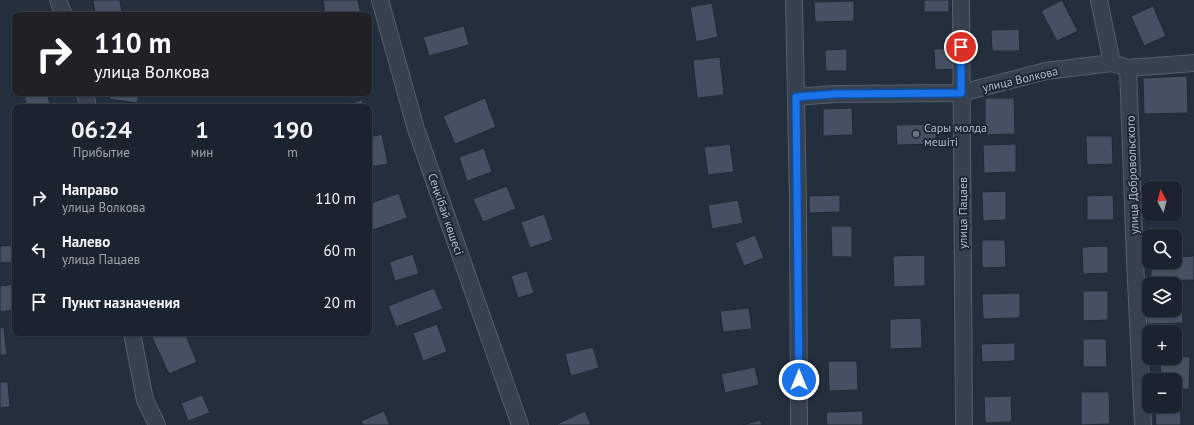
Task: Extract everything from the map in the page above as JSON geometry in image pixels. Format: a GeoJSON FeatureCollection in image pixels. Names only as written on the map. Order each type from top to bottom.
{"type":"FeatureCollection","features":[{"type":"Feature","properties":{"kind":"street"},"geometry":{"type":"LineString","coordinates":[[58,0],[63,12]]}},
{"type":"Feature","properties":{"kind":"street","name":"Сеңкібай көшесі"},"geometry":{"type":"LineString","coordinates":[[380,0],[416,129],[520,425]]}},
{"type":"Feature","properties":{"kind":"street"},"geometry":{"type":"LineString","coordinates":[[794,0],[799,425]]}},
{"type":"Feature","properties":{"kind":"street","name":"улица Пацаев"},"geometry":{"type":"LineString","coordinates":[[961,0],[964,425]]}},
{"type":"Feature","properties":{"kind":"street"},"geometry":{"type":"LineString","coordinates":[[1099,0],[1112,63]]}},
{"type":"Feature","properties":{"kind":"street","name":"улица Волкова"},"geometry":{"type":"LineString","coordinates":[[796,97],[835,94],[961,93],[1046,71],[1112,63],[1128,68],[1194,63]]}},
{"type":"Feature","properties":{"kind":"street","name":"улица Добровольского"},"geometry":{"type":"LineString","coordinates":[[1128,68],[1143,425]]}},
{"type":"Feature","properties":{"kind":"street"},"geometry":{"type":"LineString","coordinates":[[133,336],[145,400],[157,425]]}},
{"type":"Feature","properties":{"kind":"building"},"geometry":{"type":"Polygon","coordinates":[[[93,0],[120,0],[122,12],[95,12],[93,0]]]}},
{"type":"Feature","properties":{"kind":"building"},"geometry":{"type":"Polygon","coordinates":[[[323,0],[358,0],[360,12],[325,12],[323,0]]]}},
{"type":"Feature","properties":{"kind":"building"},"geometry":{"type":"Polygon","coordinates":[[[924,0],[949,0],[949,12],[924,12],[924,0]]]}},
{"type":"Feature","properties":{"kind":"building"},"geometry":{"type":"Polygon","coordinates":[[[1062,0],[1078,31],[1057,41],[1041,11],[1062,0]]]}},
{"type":"Feature","properties":{"kind":"building"},"geometry":{"type":"Polygon","coordinates":[[[854,1],[854,21],[815,22],[814,2],[854,1]]]}},
{"type":"Feature","properties":{"kind":"building"},"geometry":{"type":"Polygon","coordinates":[[[712,3],[718,37],[696,42],[690,7],[712,3]]]}},
{"type":"Feature","properties":{"kind":"building"},"geometry":{"type":"Polygon","coordinates":[[[1153,6],[1166,36],[1144,46],[1131,16],[1153,6]]]}},
{"type":"Feature","properties":{"kind":"building"},"geometry":{"type":"Polygon","coordinates":[[[464,26],[469,45],[429,56],[423,37],[464,26]]]}},
{"type":"Feature","properties":{"kind":"building"},"geometry":{"type":"Polygon","coordinates":[[[1019,29],[1020,51],[992,51],[991,30],[1019,29]]]}},
{"type":"Feature","properties":{"kind":"building"},"geometry":{"type":"Polygon","coordinates":[[[957,48],[958,69],[935,70],[934,49],[957,48]]]}},
{"type":"Feature","properties":{"kind":"building"},"geometry":{"type":"Polygon","coordinates":[[[847,49],[847,71],[826,71],[825,50],[847,49]]]}},
{"type":"Feature","properties":{"kind":"building"},"geometry":{"type":"Polygon","coordinates":[[[720,57],[724,95],[697,98],[693,60],[720,57]]]}},
{"type":"Feature","properties":{"kind":"building"},"geometry":{"type":"Polygon","coordinates":[[[1187,76],[1188,113],[1144,114],[1143,78],[1187,76]]]}},
{"type":"Feature","properties":{"kind":"building"},"geometry":{"type":"Polygon","coordinates":[[[24,96],[48,96],[50,104],[26,104],[24,96]]]}},
{"type":"Feature","properties":{"kind":"building"},"geometry":{"type":"Polygon","coordinates":[[[110,96],[138,96],[137,103],[109,99],[110,96]]]}},
{"type":"Feature","properties":{"kind":"building"},"geometry":{"type":"Polygon","coordinates":[[[485,98],[496,127],[455,144],[443,116],[485,98]]]}},
{"type":"Feature","properties":{"kind":"building"},"geometry":{"type":"Polygon","coordinates":[[[985,98],[1014,98],[1015,134],[985,135],[985,98]]]}},
{"type":"Feature","properties":{"kind":"building"},"geometry":{"type":"Polygon","coordinates":[[[362,100],[363,104],[348,104],[362,100]]]}},
{"type":"Feature","properties":{"kind":"building"},"geometry":{"type":"Polygon","coordinates":[[[852,108],[853,135],[823,136],[823,109],[852,108]]]}},
{"type":"Feature","properties":{"kind":"building","name":"Сары молда мешіті"},"geometry":{"type":"Polygon","coordinates":[[[936,124],[936,144],[897,145],[896,125],[936,124]]]}},
{"type":"Feature","properties":{"kind":"building"},"geometry":{"type":"Polygon","coordinates":[[[382,134],[388,164],[372,167],[372,136],[382,134]]]}},
{"type":"Feature","properties":{"kind":"building"},"geometry":{"type":"Polygon","coordinates":[[[1086,136],[1112,136],[1113,164],[1087,165],[1086,136]]]}},
{"type":"Feature","properties":{"kind":"building"},"geometry":{"type":"Polygon","coordinates":[[[730,144],[734,172],[708,175],[704,147],[730,144]]]}},
{"type":"Feature","properties":{"kind":"building"},"geometry":{"type":"Polygon","coordinates":[[[1016,144],[1016,172],[984,173],[983,145],[1016,144]]]}},
{"type":"Feature","properties":{"kind":"building"},"geometry":{"type":"Polygon","coordinates":[[[484,148],[492,172],[467,181],[459,157],[484,148]]]}},
{"type":"Feature","properties":{"kind":"building"},"geometry":{"type":"Polygon","coordinates":[[[507,186],[516,209],[483,222],[473,199],[507,186]]]}},
{"type":"Feature","properties":{"kind":"building"},"geometry":{"type":"Polygon","coordinates":[[[1006,191],[1006,220],[983,221],[982,192],[1006,191]]]}},
{"type":"Feature","properties":{"kind":"building"},"geometry":{"type":"Polygon","coordinates":[[[399,193],[407,218],[372,230],[372,203],[399,193]]]}},
{"type":"Feature","properties":{"kind":"building"},"geometry":{"type":"Polygon","coordinates":[[[840,195],[840,212],[809,213],[809,196],[840,195]]]}},
{"type":"Feature","properties":{"kind":"building"},"geometry":{"type":"Polygon","coordinates":[[[1113,195],[1114,220],[1087,220],[1087,196],[1113,195]]]}},
{"type":"Feature","properties":{"kind":"building"},"geometry":{"type":"Polygon","coordinates":[[[738,200],[743,223],[712,229],[708,205],[738,200]]]}},
{"type":"Feature","properties":{"kind":"building"},"geometry":{"type":"Polygon","coordinates":[[[544,214],[553,240],[530,248],[521,222],[544,214]]]}},
{"type":"Feature","properties":{"kind":"building"},"geometry":{"type":"Polygon","coordinates":[[[831,226],[852,226],[852,257],[832,257],[831,226]]]}},
{"type":"Feature","properties":{"kind":"building"},"geometry":{"type":"Polygon","coordinates":[[[755,235],[764,258],[744,266],[735,243],[755,235]]]}},
{"type":"Feature","properties":{"kind":"building"},"geometry":{"type":"Polygon","coordinates":[[[982,240],[1005,240],[1006,267],[982,268],[982,240]]]}},
{"type":"Feature","properties":{"kind":"building"},"geometry":{"type":"Polygon","coordinates":[[[12,245],[12,262],[0,263],[0,246],[12,245]]]}},
{"type":"Feature","properties":{"kind":"building"},"geometry":{"type":"Polygon","coordinates":[[[1108,246],[1108,273],[1083,274],[1082,247],[1108,246]]]}},
{"type":"Feature","properties":{"kind":"building"},"geometry":{"type":"Polygon","coordinates":[[[413,254],[419,274],[395,281],[389,262],[413,254]]]}},
{"type":"Feature","properties":{"kind":"building"},"geometry":{"type":"Polygon","coordinates":[[[925,255],[925,286],[894,287],[893,256],[925,255]]]}},
{"type":"Feature","properties":{"kind":"building"},"geometry":{"type":"Polygon","coordinates":[[[1194,256],[1194,280],[1182,280],[1182,277],[1151,277],[1151,269],[1182,269],[1182,257],[1194,256]]]}},
{"type":"Feature","properties":{"kind":"building"},"geometry":{"type":"Polygon","coordinates":[[[527,271],[534,293],[518,298],[511,276],[527,271]]]}},
{"type":"Feature","properties":{"kind":"building"},"geometry":{"type":"Polygon","coordinates":[[[12,284],[12,310],[0,312],[0,286],[12,284]]]}},
{"type":"Feature","properties":{"kind":"building"},"geometry":{"type":"Polygon","coordinates":[[[434,288],[443,309],[396,327],[388,306],[434,288]]]}},
{"type":"Feature","properties":{"kind":"building"},"geometry":{"type":"Polygon","coordinates":[[[1083,291],[1108,291],[1108,320],[1083,321],[1083,291]]]}},
{"type":"Feature","properties":{"kind":"building"},"geometry":{"type":"Polygon","coordinates":[[[1020,293],[1020,318],[983,319],[982,294],[1020,293]]]}},
{"type":"Feature","properties":{"kind":"building"},"geometry":{"type":"Polygon","coordinates":[[[1182,293],[1183,323],[1147,324],[1147,317],[1182,317],[1182,293]]]}},
{"type":"Feature","properties":{"kind":"building"},"geometry":{"type":"Polygon","coordinates":[[[749,308],[752,329],[723,332],[720,311],[749,308]]]}},
{"type":"Feature","properties":{"kind":"building"},"geometry":{"type":"Polygon","coordinates":[[[921,318],[922,348],[890,349],[890,319],[921,318]]]}},
{"type":"Feature","properties":{"kind":"building"},"geometry":{"type":"Polygon","coordinates":[[[437,324],[447,352],[423,361],[413,333],[437,324]]]}},
{"type":"Feature","properties":{"kind":"building"},"geometry":{"type":"Polygon","coordinates":[[[4,327],[7,355],[0,355],[0,328],[4,327]]]}},
{"type":"Feature","properties":{"kind":"building"},"geometry":{"type":"Polygon","coordinates":[[[151,336],[186,336],[197,362],[169,374],[151,336]]]}},
{"type":"Feature","properties":{"kind":"building"},"geometry":{"type":"Polygon","coordinates":[[[1083,339],[1106,339],[1107,367],[1083,367],[1083,339]]]}},
{"type":"Feature","properties":{"kind":"building"},"geometry":{"type":"Polygon","coordinates":[[[1015,343],[1015,361],[982,362],[981,344],[1015,343]]]}},
{"type":"Feature","properties":{"kind":"building"},"geometry":{"type":"Polygon","coordinates":[[[593,347],[599,368],[571,376],[565,354],[593,347]]]}},
{"type":"Feature","properties":{"kind":"building"},"geometry":{"type":"Polygon","coordinates":[[[1182,356],[1190,357],[1189,389],[1182,389],[1182,373],[1160,373],[1161,365],[1182,365],[1182,356]]]}},
{"type":"Feature","properties":{"kind":"building"},"geometry":{"type":"Polygon","coordinates":[[[828,361],[857,361],[858,390],[829,391],[828,361]]]}},
{"type":"Feature","properties":{"kind":"building"},"geometry":{"type":"Polygon","coordinates":[[[755,367],[759,385],[725,393],[721,374],[755,367]]]}},
{"type":"Feature","properties":{"kind":"building"},"geometry":{"type":"Polygon","coordinates":[[[0,382],[8,382],[10,407],[0,408],[0,382]]]}},
{"type":"Feature","properties":{"kind":"building"},"geometry":{"type":"Polygon","coordinates":[[[1081,392],[1109,392],[1110,424],[1081,425],[1081,392]]]}},
{"type":"Feature","properties":{"kind":"building"},"geometry":{"type":"Polygon","coordinates":[[[202,395],[210,413],[188,421],[181,403],[202,395]]]}},
{"type":"Feature","properties":{"kind":"building"},"geometry":{"type":"Polygon","coordinates":[[[1011,396],[1012,422],[985,423],[984,397],[1011,396]]]}},
{"type":"Feature","properties":{"kind":"building"},"geometry":{"type":"Polygon","coordinates":[[[384,411],[390,425],[363,425],[361,421],[384,411]]]}},
{"type":"Feature","properties":{"kind":"building"},"geometry":{"type":"Polygon","coordinates":[[[585,411],[591,425],[557,424],[585,411]]]}},
{"type":"Feature","properties":{"kind":"building"},"geometry":{"type":"Polygon","coordinates":[[[863,411],[863,425],[827,425],[826,412],[863,411]]]}},
{"type":"Feature","properties":{"kind":"building"},"geometry":{"type":"Polygon","coordinates":[[[1155,413],[1181,413],[1181,425],[1156,425],[1155,413]]]}},
{"type":"Feature","properties":{"kind":"building"},"geometry":{"type":"Polygon","coordinates":[[[760,420],[762,425],[743,425],[760,420]]]}},
{"type":"Feature","properties":{"kind":"place","name":"Сары молда мешіті"},"geometry":{"type":"Point","coordinates":[916,134]}},
{"type":"Feature","properties":{"kind":"route"},"geometry":{"type":"LineString","coordinates":[[799,380],[796,97],[835,94],[961,93],[961,47]]}}]}
